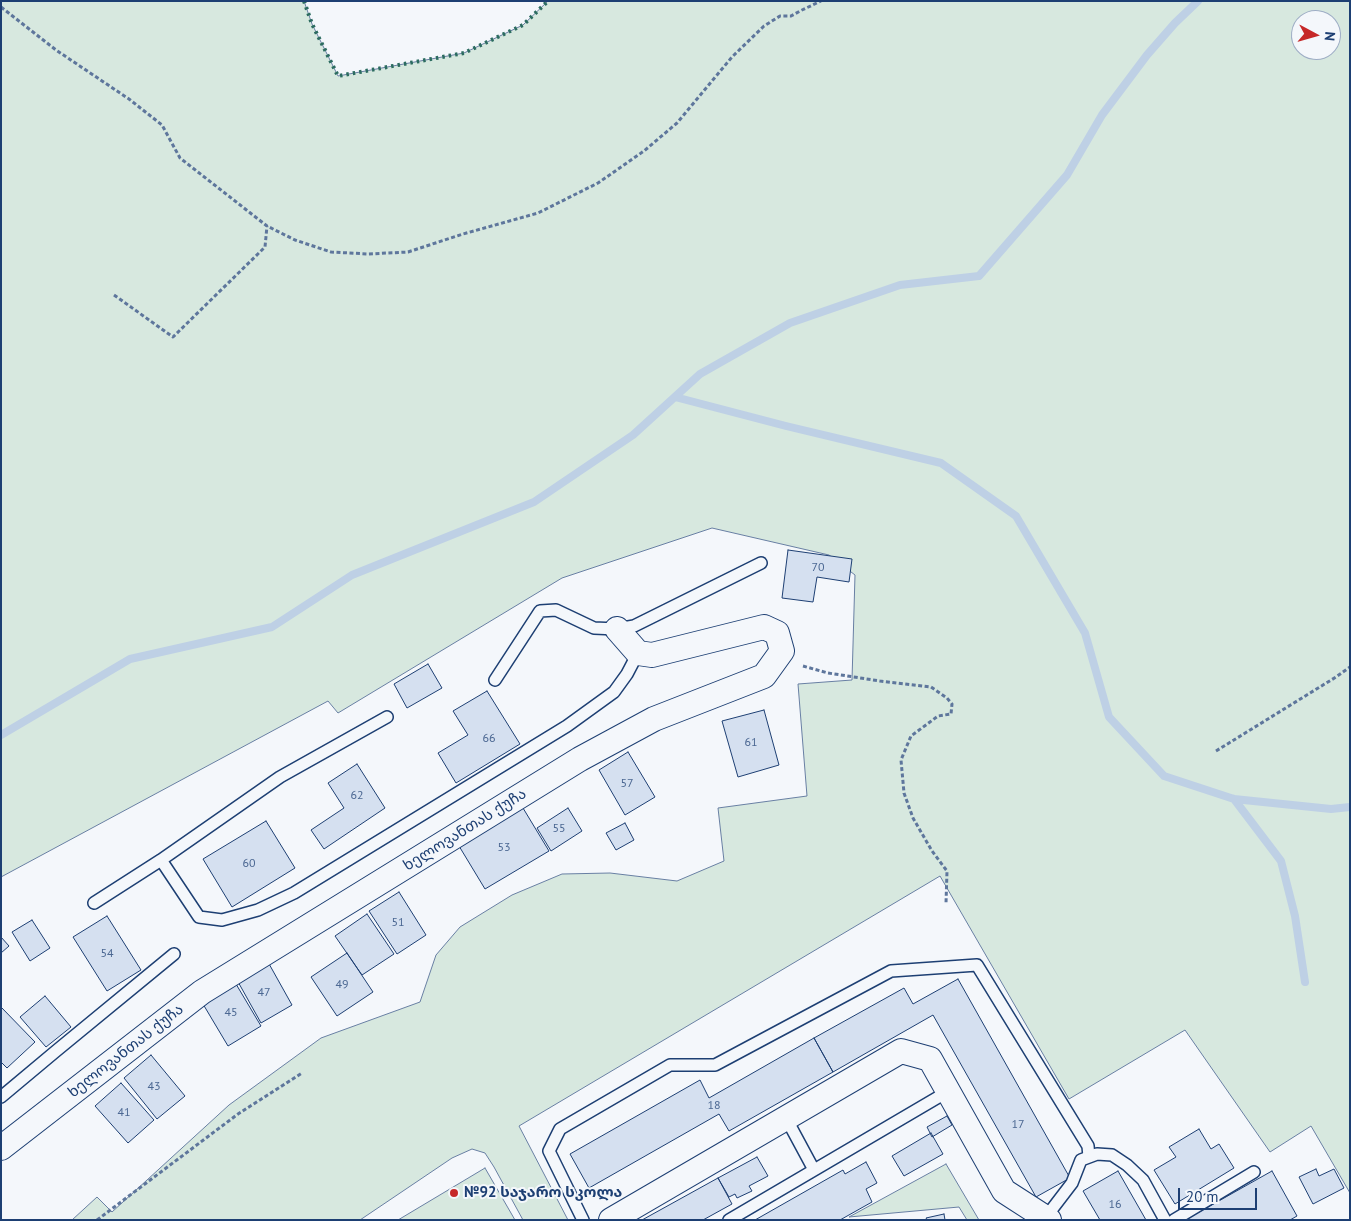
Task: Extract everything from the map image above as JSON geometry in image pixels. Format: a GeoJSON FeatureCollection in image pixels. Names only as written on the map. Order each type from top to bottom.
{"type":"FeatureCollection","features":[{"type":"Feature","properties":{"kind":"street"},"geometry":{"type":"LineString","coordinates":[[617,629],[638,653],[652,655],[764,627],[777,633],[782,652]]}},
{"type":"Feature","properties":{"kind":"street","name":"ხელოვანთას ქუჩა"},"geometry":{"type":"LineString","coordinates":[[1,1148],[202,992],[580,759],[654,720],[764,676],[782,652]]}},
{"type":"Feature","properties":{"kind":"street"},"geometry":{"type":"LineString","coordinates":[[611,1220],[901,1050],[930,1059],[1004,1191],[1048,1219]]}},
{"type":"Feature","properties":{"kind":"lane"},"geometry":{"type":"LineString","coordinates":[[495,680],[540,611],[556,610],[594,628],[617,629],[634,626],[760,562]]}},
{"type":"Feature","properties":{"kind":"lane"},"geometry":{"type":"LineString","coordinates":[[161,860],[199,916],[222,920],[258,910],[294,893],[567,726],[614,692],[627,674],[638,653]]}},
{"type":"Feature","properties":{"kind":"lane"},"geometry":{"type":"LineString","coordinates":[[94,903],[161,860],[280,778],[387,718]]}},
{"type":"Feature","properties":{"kind":"lane"},"geometry":{"type":"LineString","coordinates":[[1,1097],[174,954]]}},
{"type":"Feature","properties":{"kind":"lane"},"geometry":{"type":"LineString","coordinates":[[583,1220],[549,1151],[560,1129],[670,1065],[715,1065],[891,971],[977,964],[1088,1146],[1089,1157]]}},
{"type":"Feature","properties":{"kind":"lane"},"geometry":{"type":"LineString","coordinates":[[729,1220],[947,1092]]}},
{"type":"Feature","properties":{"kind":"lane"},"geometry":{"type":"LineString","coordinates":[[786,1118],[814,1170]]}},
{"type":"Feature","properties":{"kind":"lane"},"geometry":{"type":"LineString","coordinates":[[1048,1219],[1072,1183],[1081,1160],[1097,1154],[1112,1155],[1143,1180],[1165,1220]]}},
{"type":"Feature","properties":{"kind":"lane"},"geometry":{"type":"LineString","coordinates":[[1174,1220],[1254,1172]]}},
{"type":"Feature","properties":{"kind":"path"},"geometry":{"type":"LineString","coordinates":[[1,7],[56,50],[129,99],[162,125],[180,158],[267,226],[295,240],[331,252],[368,254],[408,252],[463,234],[538,214],[598,183],[644,151],[677,123],[732,57],[764,26],[780,16],[792,16],[821,1]]}},
{"type":"Feature","properties":{"kind":"path"},"geometry":{"type":"LineString","coordinates":[[114,295],[173,337],[265,247],[267,226]]}},
{"type":"Feature","properties":{"kind":"path"},"geometry":{"type":"LineString","coordinates":[[782,652],[799,665],[828,673],[931,687],[947,698],[952,704],[951,714],[938,716],[912,736],[901,760],[904,793],[914,818],[932,851],[947,871],[946,903]]}},
{"type":"Feature","properties":{"kind":"path"},"geometry":{"type":"LineString","coordinates":[[1216,751],[1350,667]]}},
{"type":"Feature","properties":{"kind":"path"},"geometry":{"type":"LineString","coordinates":[[97,1220],[238,1114],[302,1073]]}},
{"type":"Feature","properties":{"kind":"shaded area"},"geometry":{"type":"Polygon","coordinates":[[[1,1],[304,1],[312,24],[338,76],[464,53],[523,25],[548,1],[1350,1],[1350,1193],[1311,1126],[1270,1152],[1185,1030],[1069,1099],[940,876],[519,1126],[568,1220],[523,1220],[485,1153],[472,1149],[452,1158],[360,1220],[72,1220],[97,1197],[112,1212],[229,1105],[321,1038],[420,1002],[436,955],[460,927],[512,895],[562,874],[610,873],[677,881],[724,861],[718,808],[807,796],[798,684],[852,680],[855,575],[829,555],[712,528],[562,578],[338,713],[328,701],[1,877],[1,1]]]}},
{"type":"Feature","properties":{"kind":"shaded area"},"geometry":{"type":"Polygon","coordinates":[[[946,1164],[979,1220],[967,1220],[959,1207],[849,1217],[946,1164]]]}},
{"type":"Feature","properties":{"kind":"shaded area"},"geometry":{"type":"Polygon","coordinates":[[[485,1168],[515,1220],[398,1220],[485,1168]]]}},
{"type":"Feature","properties":{"kind":"building"},"geometry":{"type":"Polygon","coordinates":[[[788,550],[852,559],[849,582],[817,577],[813,602],[782,598],[788,550]]]}},
{"type":"Feature","properties":{"kind":"building"},"geometry":{"type":"Polygon","coordinates":[[[428,664],[442,688],[407,708],[394,684],[428,664]]]}},
{"type":"Feature","properties":{"kind":"building"},"geometry":{"type":"Polygon","coordinates":[[[487,691],[520,744],[456,783],[438,753],[468,735],[453,711],[487,691]]]}},
{"type":"Feature","properties":{"kind":"building"},"geometry":{"type":"Polygon","coordinates":[[[764,710],[779,765],[738,777],[722,721],[764,710]]]}},
{"type":"Feature","properties":{"kind":"building"},"geometry":{"type":"Polygon","coordinates":[[[628,752],[655,797],[625,815],[599,770],[628,752]]]}},
{"type":"Feature","properties":{"kind":"building"},"geometry":{"type":"Polygon","coordinates":[[[357,764],[385,808],[324,849],[311,830],[344,808],[328,783],[357,764]]]}},
{"type":"Feature","properties":{"kind":"building"},"geometry":{"type":"Polygon","coordinates":[[[523,808],[549,851],[485,889],[459,846],[523,808]]]}},
{"type":"Feature","properties":{"kind":"building"},"geometry":{"type":"Polygon","coordinates":[[[568,808],[582,831],[551,851],[537,828],[568,808]]]}},
{"type":"Feature","properties":{"kind":"building"},"geometry":{"type":"Polygon","coordinates":[[[266,821],[295,868],[232,907],[203,859],[266,821]]]}},
{"type":"Feature","properties":{"kind":"building"},"geometry":{"type":"Polygon","coordinates":[[[625,823],[634,840],[616,850],[606,833],[625,823]]]}},
{"type":"Feature","properties":{"kind":"building"},"geometry":{"type":"Polygon","coordinates":[[[399,892],[426,935],[397,954],[369,911],[399,892]]]}},
{"type":"Feature","properties":{"kind":"building"},"geometry":{"type":"Polygon","coordinates":[[[367,914],[394,954],[362,975],[335,936],[367,914]]]}},
{"type":"Feature","properties":{"kind":"building"},"geometry":{"type":"Polygon","coordinates":[[[107,916],[141,970],[107,991],[73,937],[107,916]]]}},
{"type":"Feature","properties":{"kind":"building"},"geometry":{"type":"Polygon","coordinates":[[[32,920],[50,948],[30,961],[12,932],[32,920]]]}},
{"type":"Feature","properties":{"kind":"building"},"geometry":{"type":"Polygon","coordinates":[[[1,937],[9,946],[1,953],[1,937]]]}},
{"type":"Feature","properties":{"kind":"building"},"geometry":{"type":"Polygon","coordinates":[[[347,953],[373,992],[337,1016],[311,977],[347,953]]]}},
{"type":"Feature","properties":{"kind":"building"},"geometry":{"type":"Polygon","coordinates":[[[268,962],[292,1005],[261,1023],[237,980],[268,962]]]}},
{"type":"Feature","properties":{"kind":"building"},"geometry":{"type":"Polygon","coordinates":[[[233,979],[261,1026],[228,1046],[200,999],[233,979]]]}},
{"type":"Feature","properties":{"kind":"building"},"geometry":{"type":"Polygon","coordinates":[[[958,979],[1070,1178],[1036,1197],[933,1015],[833,1072],[814,1038],[904,988],[913,1004],[958,979]]]}},
{"type":"Feature","properties":{"kind":"building"},"geometry":{"type":"Polygon","coordinates":[[[45,996],[71,1027],[46,1047],[20,1017],[45,996]]]}},
{"type":"Feature","properties":{"kind":"building"},"geometry":{"type":"Polygon","coordinates":[[[1,1007],[35,1042],[7,1068],[1,1062],[1,1007]]]}},
{"type":"Feature","properties":{"kind":"building"},"geometry":{"type":"Polygon","coordinates":[[[814,1038],[833,1072],[729,1131],[719,1114],[589,1188],[570,1154],[700,1080],[709,1098],[814,1038]]]}},
{"type":"Feature","properties":{"kind":"building"},"geometry":{"type":"Polygon","coordinates":[[[151,1055],[185,1096],[157,1119],[124,1078],[151,1055]]]}},
{"type":"Feature","properties":{"kind":"building"},"geometry":{"type":"Polygon","coordinates":[[[121,1083],[154,1120],[128,1143],[95,1106],[121,1083]]]}},
{"type":"Feature","properties":{"kind":"building"},"geometry":{"type":"Polygon","coordinates":[[[947,1116],[952,1125],[932,1137],[927,1127],[947,1116]]]}},
{"type":"Feature","properties":{"kind":"building"},"geometry":{"type":"Polygon","coordinates":[[[1199,1129],[1211,1149],[1219,1144],[1234,1168],[1175,1204],[1154,1170],[1176,1157],[1169,1147],[1199,1129]]]}},
{"type":"Feature","properties":{"kind":"building"},"geometry":{"type":"Polygon","coordinates":[[[931,1133],[943,1154],[904,1176],[892,1156],[931,1133]]]}},
{"type":"Feature","properties":{"kind":"building"},"geometry":{"type":"Polygon","coordinates":[[[757,1157],[768,1176],[749,1186],[752,1191],[737,1198],[735,1194],[729,1197],[718,1178],[757,1157]]]}},
{"type":"Feature","properties":{"kind":"building"},"geometry":{"type":"Polygon","coordinates":[[[866,1162],[877,1183],[866,1189],[872,1202],[840,1220],[755,1220],[843,1170],[845,1174],[866,1162]]]}},
{"type":"Feature","properties":{"kind":"building"},"geometry":{"type":"Polygon","coordinates":[[[1316,1169],[1319,1176],[1334,1169],[1344,1188],[1313,1204],[1299,1177],[1316,1169]]]}},
{"type":"Feature","properties":{"kind":"building"},"geometry":{"type":"Polygon","coordinates":[[[1118,1171],[1146,1220],[1100,1220],[1083,1191],[1118,1171]]]}},
{"type":"Feature","properties":{"kind":"building"},"geometry":{"type":"Polygon","coordinates":[[[1272,1171],[1297,1216],[1290,1220],[1185,1220],[1272,1171]]]}},
{"type":"Feature","properties":{"kind":"building"},"geometry":{"type":"Polygon","coordinates":[[[718,1178],[732,1204],[703,1220],[642,1220],[718,1178]]]}},
{"type":"Feature","properties":{"kind":"building"},"geometry":{"type":"Polygon","coordinates":[[[944,1214],[945,1220],[927,1220],[926,1218],[944,1214]]]}},
{"type":"Feature","properties":{"kind":"waterway"},"geometry":{"type":"LineString","coordinates":[[1,735],[130,659],[272,627],[352,575],[534,502],[633,435],[700,374],[790,323],[900,285],[979,276],[1067,175],[1102,115],[1147,55],[1175,23],[1198,1]]}},
{"type":"Feature","properties":{"kind":"waterway"},"geometry":{"type":"LineString","coordinates":[[675,397],[941,463],[1016,516],[1085,633],[1109,717],[1164,776],[1234,799],[1331,809],[1350,807]]}},
{"type":"Feature","properties":{"kind":"waterway"},"geometry":{"type":"LineString","coordinates":[[1234,799],[1281,861],[1295,916],[1305,982]]}},
{"type":"Feature","properties":{"kind":"hedge"},"geometry":{"type":"LineString","coordinates":[[304,1],[312,24],[338,76],[464,53],[523,25],[548,1]]}},
{"type":"Feature","properties":{"kind":"place","name":"№92 საჯარო სკოლა"},"geometry":{"type":"Point","coordinates":[454,1193]}}]}
